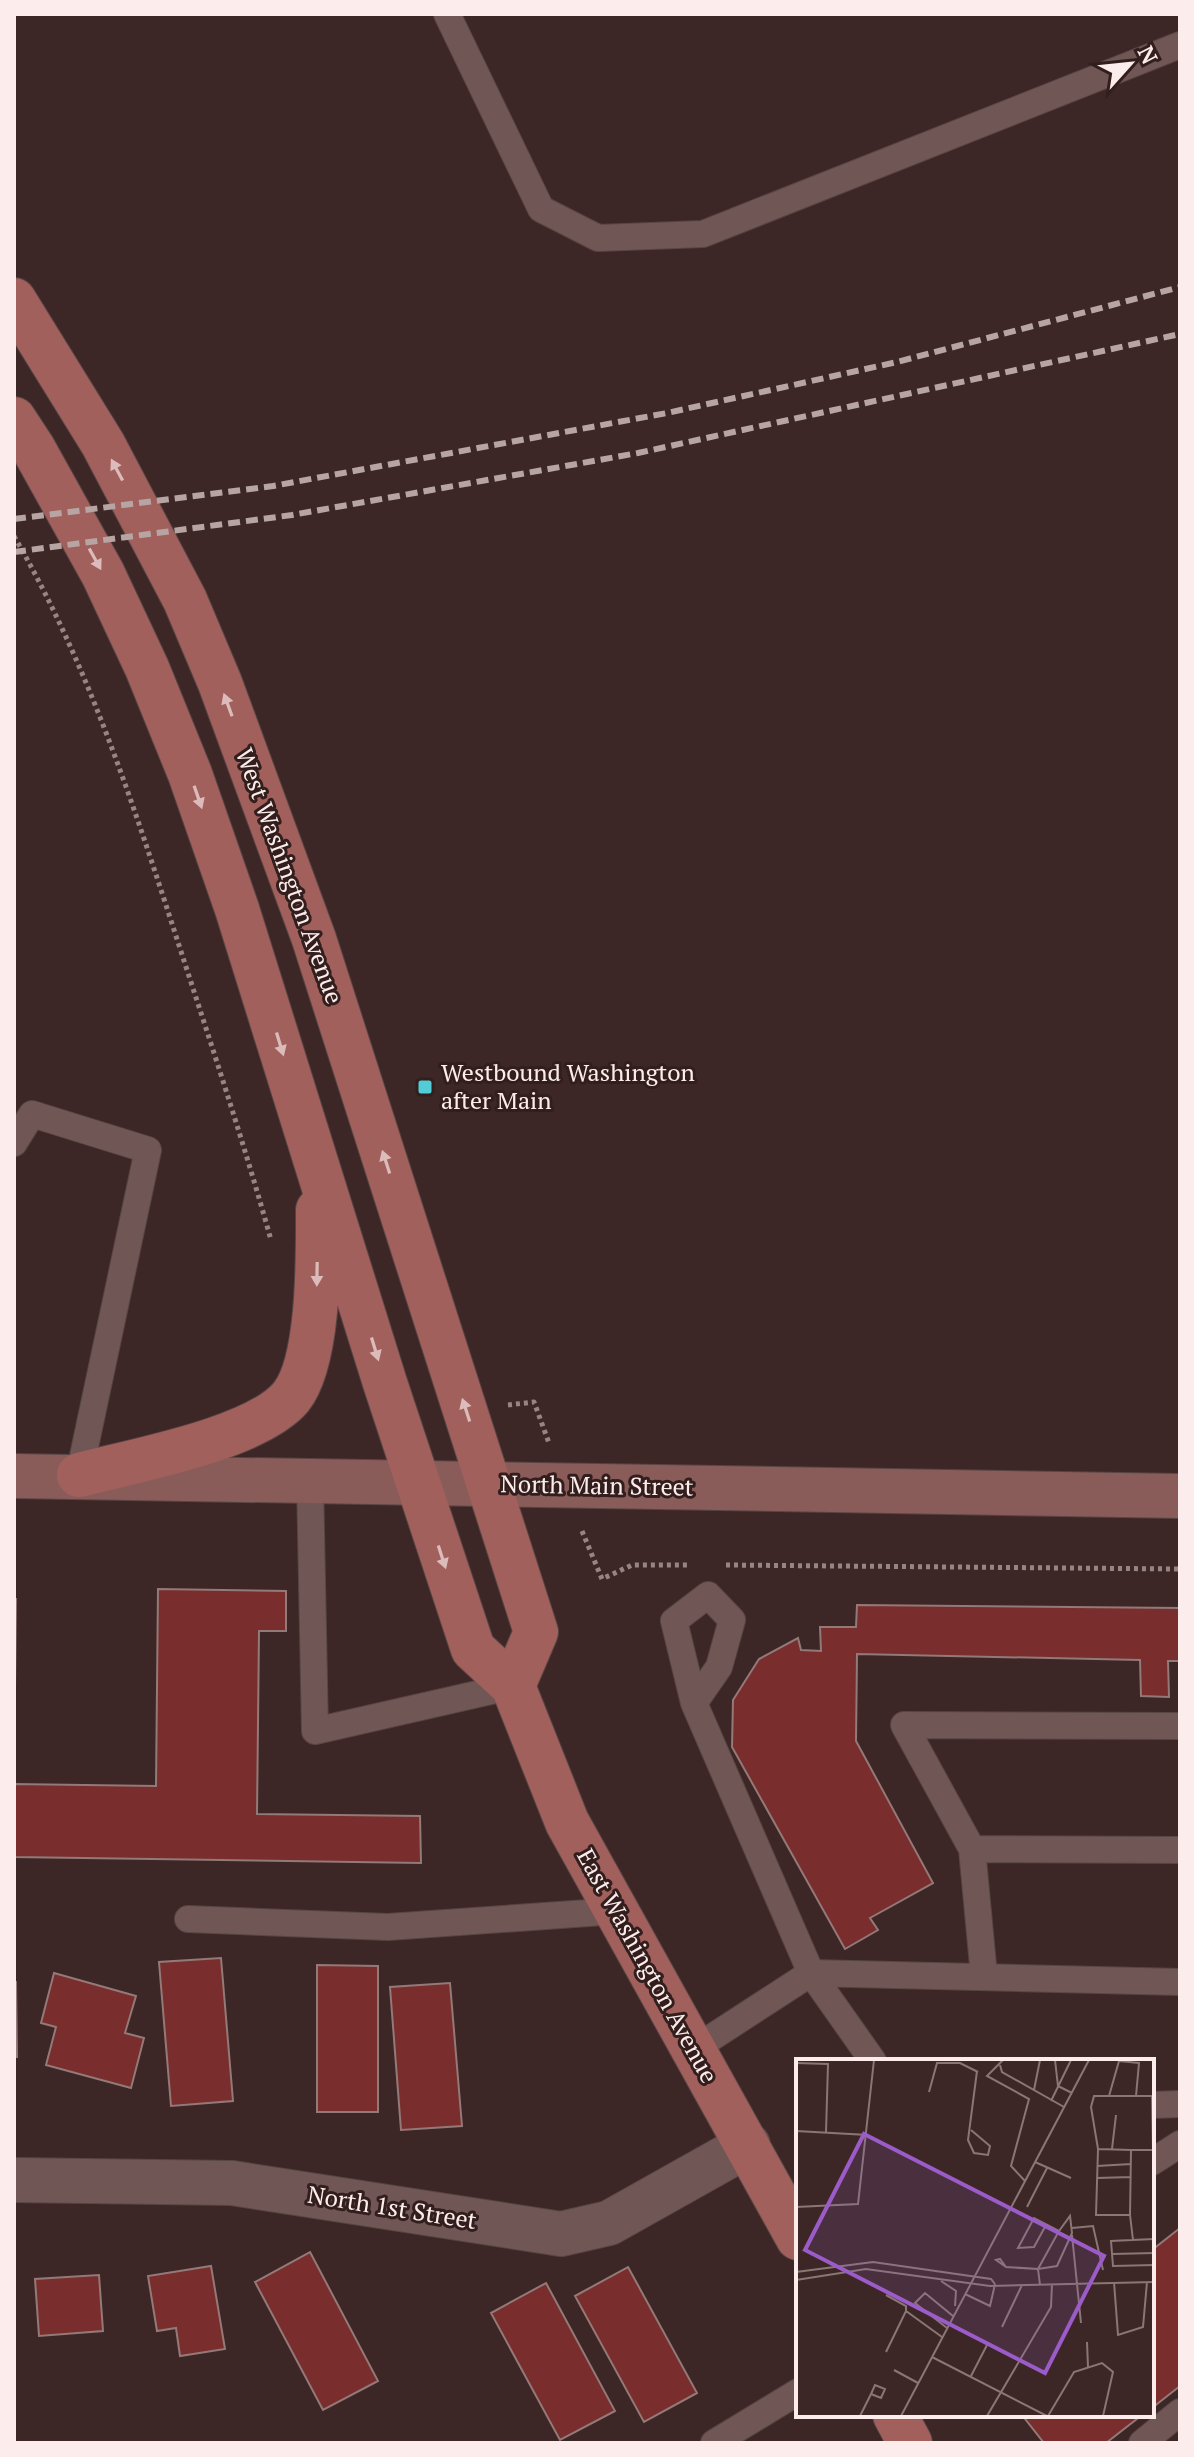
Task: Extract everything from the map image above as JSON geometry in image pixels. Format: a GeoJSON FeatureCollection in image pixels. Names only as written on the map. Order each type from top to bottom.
{"type":"FeatureCollection","features":[{"type":"Feature","properties":{"kind":"main road","name":"West Washington Avenue"},"geometry":{"type":"LineString","coordinates":[[14,300],[103,444],[185,600],[220,683],[314,939],[489,1484]]}},
{"type":"Feature","properties":{"kind":"main road"},"geometry":{"type":"LineString","coordinates":[[14,419],[103,574],[153,681],[190,774],[237,909],[417,1483]]}},
{"type":"Feature","properties":{"kind":"main road"},"geometry":{"type":"LineString","coordinates":[[79,1475],[216,1439],[250,1426],[278,1410],[292,1396],[309,1352],[317,1291],[319,1168]]}},
{"type":"Feature","properties":{"kind":"main road","name":"North Main Street"},"geometry":{"type":"LineString","coordinates":[[14,1476],[1180,1496]]}},
{"type":"Feature","properties":{"kind":"main road","name":"East Washington Avenue"},"geometry":{"type":"LineString","coordinates":[[417,1483],[473,1649],[513,1686],[567,1822],[796,2234]]}},
{"type":"Feature","properties":{"kind":"main road"},"geometry":{"type":"LineString","coordinates":[[489,1484],[536,1632],[513,1686]]}},
{"type":"Feature","properties":{"kind":"main road"},"geometry":{"type":"LineString","coordinates":[[896,2417],[910,2443]]}},
{"type":"Feature","properties":{"kind":"street","name":"North 1st Street"},"geometry":{"type":"LineString","coordinates":[[14,2180],[232,2183],[561,2234],[609,2223],[748,2145]]}},
{"type":"Feature","properties":{"kind":"lane"},"geometry":{"type":"LineString","coordinates":[[447,14],[541,209],[598,238],[703,234],[1180,45]]}},
{"type":"Feature","properties":{"kind":"lane"},"geometry":{"type":"LineString","coordinates":[[14,1143],[32,1114],[148,1150],[79,1475]]}},
{"type":"Feature","properties":{"kind":"lane"},"geometry":{"type":"LineString","coordinates":[[310,1481],[315,1731],[513,1686]]}},
{"type":"Feature","properties":{"kind":"lane"},"geometry":{"type":"LineString","coordinates":[[694,1703],[811,1973],[872,2059]]}},
{"type":"Feature","properties":{"kind":"lane"},"geometry":{"type":"LineString","coordinates":[[984,1976],[972,1849],[904,1725],[1180,1726]]}},
{"type":"Feature","properties":{"kind":"lane"},"geometry":{"type":"LineString","coordinates":[[972,1849],[1180,1850]]}},
{"type":"Feature","properties":{"kind":"lane"},"geometry":{"type":"LineString","coordinates":[[188,1919],[388,1927],[617,1911]]}},
{"type":"Feature","properties":{"kind":"lane"},"geometry":{"type":"LineString","coordinates":[[694,2049],[811,1973],[1180,1982]]}},
{"type":"Feature","properties":{"kind":"lane"},"geometry":{"type":"LineString","coordinates":[[1154,2105],[1180,2104]]}},
{"type":"Feature","properties":{"kind":"lane"},"geometry":{"type":"LineString","coordinates":[[1154,2161],[1180,2144]]}},
{"type":"Feature","properties":{"kind":"lane"},"geometry":{"type":"LineString","coordinates":[[714,2443],[796,2393]]}},
{"type":"Feature","properties":{"kind":"lane"},"geometry":{"type":"LineString","coordinates":[[1142,2443],[1180,2412]]}},
{"type":"Feature","properties":{"kind":"building"},"geometry":{"type":"Polygon","coordinates":[[[158,1589],[286,1591],[286,1631],[259,1631],[257,1814],[420,1816],[421,1863],[14,1857],[14,1784],[156,1786],[158,1589]]]}},
{"type":"Feature","properties":{"kind":"building"},"geometry":{"type":"Polygon","coordinates":[[[14,1599],[16,1599],[14,1782],[14,1599]]]}},
{"type":"Feature","properties":{"kind":"building"},"geometry":{"type":"Polygon","coordinates":[[[857,1605],[1180,1608],[1180,1661],[1168,1661],[1169,1697],[1141,1696],[1140,1660],[857,1654],[856,1741],[933,1883],[870,1918],[878,1930],[845,1949],[732,1747],[733,1700],[759,1659],[798,1638],[801,1650],[821,1651],[820,1627],[856,1627],[857,1605]]]}},
{"type":"Feature","properties":{"kind":"building"},"geometry":{"type":"Polygon","coordinates":[[[221,1958],[233,2101],[171,2106],[159,1962],[221,1958]]]}},
{"type":"Feature","properties":{"kind":"building"},"geometry":{"type":"Polygon","coordinates":[[[317,1965],[378,1966],[378,2112],[317,2112],[317,1965]]]}},
{"type":"Feature","properties":{"kind":"building"},"geometry":{"type":"Polygon","coordinates":[[[54,1973],[136,1996],[125,2033],[144,2038],[131,2088],[46,2065],[56,2027],[41,2023],[54,1973]]]}},
{"type":"Feature","properties":{"kind":"building"},"geometry":{"type":"Polygon","coordinates":[[[16,1982],[17,2057],[14,2057],[16,1982]]]}},
{"type":"Feature","properties":{"kind":"building"},"geometry":{"type":"Polygon","coordinates":[[[450,1983],[462,2126],[401,2130],[390,1987],[450,1983]]]}},
{"type":"Feature","properties":{"kind":"building"},"geometry":{"type":"Polygon","coordinates":[[[1180,2228],[1180,2386],[1154,2406],[1154,2248],[1180,2228]]]}},
{"type":"Feature","properties":{"kind":"building"},"geometry":{"type":"Polygon","coordinates":[[[310,2252],[378,2381],[323,2410],[255,2282],[310,2252]]]}},
{"type":"Feature","properties":{"kind":"building"},"geometry":{"type":"Polygon","coordinates":[[[211,2266],[225,2349],[180,2356],[176,2328],[157,2331],[148,2276],[211,2266]]]}},
{"type":"Feature","properties":{"kind":"building"},"geometry":{"type":"Polygon","coordinates":[[[628,2267],[697,2393],[644,2422],[575,2296],[628,2267]]]}},
{"type":"Feature","properties":{"kind":"building"},"geometry":{"type":"Polygon","coordinates":[[[99,2275],[103,2331],[39,2336],[35,2279],[99,2275]]]}},
{"type":"Feature","properties":{"kind":"building"},"geometry":{"type":"Polygon","coordinates":[[[546,2283],[615,2411],[560,2440],[491,2313],[546,2283]]]}},
{"type":"Feature","properties":{"kind":"building"},"geometry":{"type":"Polygon","coordinates":[[[1024,2417],[1139,2417],[1106,2443],[1044,2443],[1024,2417]]]}},
{"type":"Feature","properties":{"kind":"railway"},"geometry":{"type":"LineString","coordinates":[[14,519],[273,486],[667,413],[897,362],[1180,287]]}},
{"type":"Feature","properties":{"kind":"railway"},"geometry":{"type":"LineString","coordinates":[[14,552],[292,515],[638,453],[1180,334]]}},
{"type":"Feature","properties":{"kind":"place","name":"Westbound Washington after Main"},"geometry":{"type":"Point","coordinates":[425,1087]}}]}
